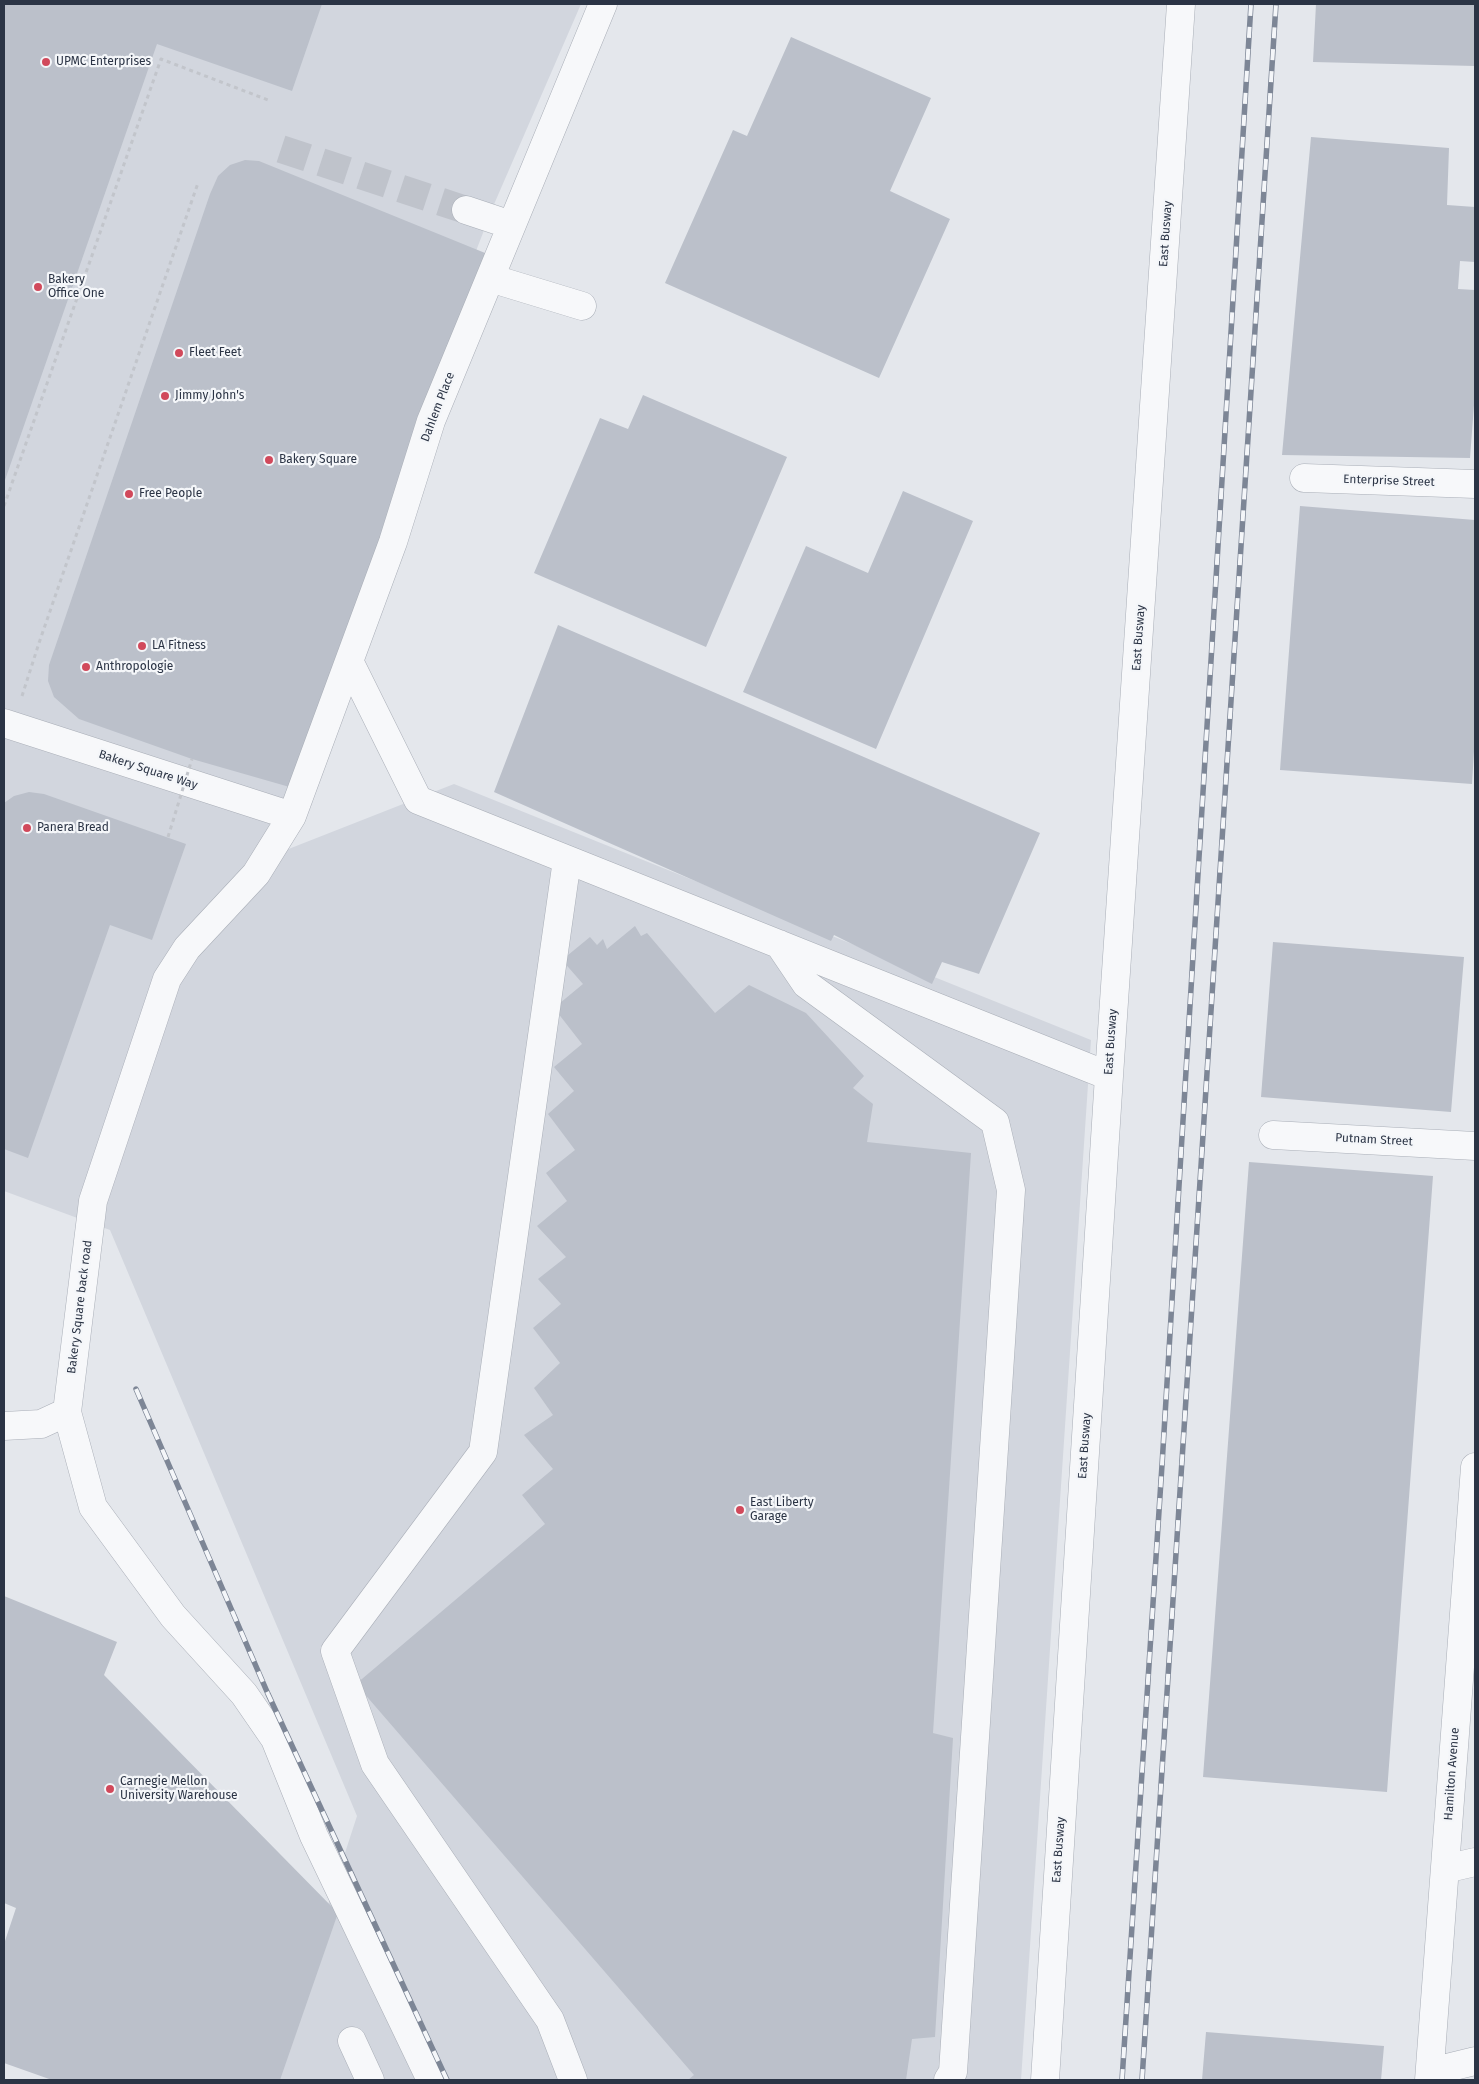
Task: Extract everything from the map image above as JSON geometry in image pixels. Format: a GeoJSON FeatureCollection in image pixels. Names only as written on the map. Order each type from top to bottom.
{"type":"FeatureCollection","features":[{"type":"Feature","properties":{"kind":"street","name":"Dahlem Place"},"geometry":{"type":"LineString","coordinates":[[292,816],[394,542],[431,420],[602,4]]}},
{"type":"Feature","properties":{"kind":"street","name":"East Busway"},"geometry":{"type":"LineString","coordinates":[[1044,2080],[1109,1076],[1182,4]]}},
{"type":"Feature","properties":{"kind":"street"},"geometry":{"type":"LineString","coordinates":[[466,210],[512,226]]}},
{"type":"Feature","properties":{"kind":"street"},"geometry":{"type":"LineString","coordinates":[[490,278],[582,306]]}},
{"type":"Feature","properties":{"kind":"street","name":"Enterprise Street"},"geometry":{"type":"LineString","coordinates":[[1304,478],[1475,484]]}},
{"type":"Feature","properties":{"kind":"street"},"geometry":{"type":"LineString","coordinates":[[350,663],[418,800],[1109,1076]]}},
{"type":"Feature","properties":{"kind":"street","name":"Bakery Square Way"},"geometry":{"type":"LineString","coordinates":[[8,725],[292,816]]}},
{"type":"Feature","properties":{"kind":"street","name":"Bakery Square back road"},"geometry":{"type":"LineString","coordinates":[[67,1412],[93,1201],[167,979],[187,948],[256,874],[292,816]]}},
{"type":"Feature","properties":{"kind":"street"},"geometry":{"type":"LineString","coordinates":[[567,860],[483,1452],[335,1651],[375,1764],[550,2020],[573,2080]]}},
{"type":"Feature","properties":{"kind":"street"},"geometry":{"type":"LineString","coordinates":[[779,944],[806,984],[995,1122],[1011,1190],[953,2072],[948,2080]]}},
{"type":"Feature","properties":{"kind":"street","name":"Putnam Street"},"geometry":{"type":"LineString","coordinates":[[1273,1135],[1475,1146]]}},
{"type":"Feature","properties":{"kind":"street"},"geometry":{"type":"LineString","coordinates":[[4,1426],[41,1424],[67,1412],[93,1507],[173,1616],[244,1694],[275,1739],[314,1836],[431,2080]]}},
{"type":"Feature","properties":{"kind":"street","name":"Hamilton Avenue"},"geometry":{"type":"LineString","coordinates":[[1430,2076],[1445,1869],[1468,1659],[1475,1467]]}},
{"type":"Feature","properties":{"kind":"street"},"geometry":{"type":"LineString","coordinates":[[1445,1869],[1475,1862]]}},
{"type":"Feature","properties":{"kind":"street"},"geometry":{"type":"LineString","coordinates":[[352,2040],[370,2080]]}},
{"type":"Feature","properties":{"kind":"street"},"geometry":{"type":"LineString","coordinates":[[1430,2076],[1475,2061]]}},
{"type":"Feature","properties":{"kind":"path"},"geometry":{"type":"LineString","coordinates":[[4,506],[161,59],[268,100]]}},
{"type":"Feature","properties":{"kind":"path"},"geometry":{"type":"LineString","coordinates":[[8,725],[39,643],[198,183]]}},
{"type":"Feature","properties":{"kind":"path"},"geometry":{"type":"LineString","coordinates":[[168,838],[192,759]]}},
{"type":"Feature","properties":{"kind":"shaded area"},"geometry":{"type":"Polygon","coordinates":[[[4,4],[581,4],[495,202],[309,681],[286,850],[454,784],[1091,1040],[1021,2080],[271,2080],[357,1816],[110,1230],[4,1191],[4,4]]]}},
{"type":"Feature","properties":{"kind":"building","name":"Bakery Office One"},"geometry":{"type":"Polygon","coordinates":[[[4,4],[322,4],[292,91],[157,44],[4,483],[4,4]]]}},
{"type":"Feature","properties":{"kind":"building"},"geometry":{"type":"Polygon","coordinates":[[[1316,4],[1475,4],[1475,66],[1313,62],[1316,4]]]}},
{"type":"Feature","properties":{"kind":"building"},"geometry":{"type":"Polygon","coordinates":[[[791,37],[931,98],[890,191],[950,219],[879,378],[665,283],[733,130],[747,136],[791,37]]]}},
{"type":"Feature","properties":{"kind":"building"},"geometry":{"type":"Polygon","coordinates":[[[1311,137],[1449,148],[1447,205],[1475,207],[1475,262],[1460,261],[1458,289],[1475,290],[1475,392],[1470,458],[1282,455],[1311,137]]]}},
{"type":"Feature","properties":{"kind":"building","name":"Bakery Square"},"geometry":{"type":"Polygon","coordinates":[[[245,160],[259,161],[490,255],[307,792],[192,759],[79,719],[54,697],[48,681],[49,665],[210,194],[218,176],[230,165],[245,160]]]}},
{"type":"Feature","properties":{"kind":"building"},"geometry":{"type":"Polygon","coordinates":[[[643,395],[787,457],[706,647],[534,573],[600,418],[628,429],[643,395]]]}},
{"type":"Feature","properties":{"kind":"building"},"geometry":{"type":"Polygon","coordinates":[[[903,491],[973,521],[876,749],[743,692],[806,546],[868,573],[903,491]]]}},
{"type":"Feature","properties":{"kind":"building"},"geometry":{"type":"Polygon","coordinates":[[[1300,506],[1475,520],[1475,735],[1472,784],[1280,770],[1300,506]]]}},
{"type":"Feature","properties":{"kind":"building"},"geometry":{"type":"Polygon","coordinates":[[[558,625],[1040,833],[979,974],[942,962],[932,984],[834,935],[831,941],[494,792],[558,625]]]}},
{"type":"Feature","properties":{"kind":"building"},"geometry":{"type":"Polygon","coordinates":[[[29,792],[44,794],[186,844],[152,940],[110,925],[28,1158],[4,1149],[4,803],[14,796],[29,792]]]}},
{"type":"Feature","properties":{"kind":"building","name":"East Liberty Garage"},"geometry":{"type":"Polygon","coordinates":[[[635,926],[641,936],[647,933],[715,1013],[749,985],[806,1013],[864,1076],[853,1088],[873,1104],[867,1142],[971,1153],[933,1733],[953,1738],[935,2037],[912,2039],[906,2080],[688,2080],[694,2075],[356,1684],[545,1524],[522,1495],[553,1469],[524,1435],[553,1415],[534,1388],[560,1363],[533,1328],[561,1304],[538,1279],[566,1257],[537,1226],[567,1201],[546,1173],[575,1150],[548,1114],[574,1091],[554,1067],[582,1044],[554,1008],[583,984],[562,960],[590,937],[597,945],[603,939],[607,949],[635,926]]]}},
{"type":"Feature","properties":{"kind":"building"},"geometry":{"type":"Polygon","coordinates":[[[1273,942],[1464,957],[1451,1112],[1261,1097],[1273,942]]]}},
{"type":"Feature","properties":{"kind":"building"},"geometry":{"type":"Polygon","coordinates":[[[1249,1162],[1433,1176],[1387,1792],[1203,1777],[1249,1162]]]}},
{"type":"Feature","properties":{"kind":"building","name":"Carnegie Mellon University Warehouse"},"geometry":{"type":"Polygon","coordinates":[[[4,1596],[117,1642],[104,1675],[338,1913],[280,2080],[52,2080],[4,2063],[4,1944],[16,1908],[4,1903],[4,1596]]]}},
{"type":"Feature","properties":{"kind":"building"},"geometry":{"type":"Polygon","coordinates":[[[1206,2032],[1384,2046],[1381,2080],[1202,2080],[1206,2032]]]}},
{"type":"Feature","properties":{"kind":"tunnel"},"geometry":{"type":"LineString","coordinates":[[281,149],[466,210]]}},
{"type":"Feature","properties":{"kind":"railway"},"geometry":{"type":"LineString","coordinates":[[1122,2080],[1162,1465],[1251,4]]}},
{"type":"Feature","properties":{"kind":"railway"},"geometry":{"type":"LineString","coordinates":[[1142,2080],[1276,4]]}},
{"type":"Feature","properties":{"kind":"railway"},"geometry":{"type":"LineString","coordinates":[[136,1389],[268,1694],[447,2080]]}},
{"type":"Feature","properties":{"kind":"place","name":"UPMC Enterprises"},"geometry":{"type":"Point","coordinates":[46,62]}},
{"type":"Feature","properties":{"kind":"place","name":"Bakery Office One"},"geometry":{"type":"Point","coordinates":[38,287]}},
{"type":"Feature","properties":{"kind":"place","name":"Fleet Feet"},"geometry":{"type":"Point","coordinates":[179,353]}},
{"type":"Feature","properties":{"kind":"place","name":"Jimmy John's"},"geometry":{"type":"Point","coordinates":[165,396]}},
{"type":"Feature","properties":{"kind":"place","name":"Bakery Square"},"geometry":{"type":"Point","coordinates":[269,460]}},
{"type":"Feature","properties":{"kind":"place","name":"Free People"},"geometry":{"type":"Point","coordinates":[129,494]}},
{"type":"Feature","properties":{"kind":"place","name":"LA Fitness"},"geometry":{"type":"Point","coordinates":[142,646]}},
{"type":"Feature","properties":{"kind":"place","name":"Anthropologie"},"geometry":{"type":"Point","coordinates":[86,667]}},
{"type":"Feature","properties":{"kind":"place","name":"Panera Bread"},"geometry":{"type":"Point","coordinates":[27,828]}},
{"type":"Feature","properties":{"kind":"place","name":"East Liberty Garage"},"geometry":{"type":"Point","coordinates":[740,1510]}},
{"type":"Feature","properties":{"kind":"place","name":"Carnegie Mellon University Warehouse"},"geometry":{"type":"Point","coordinates":[110,1789]}}]}
